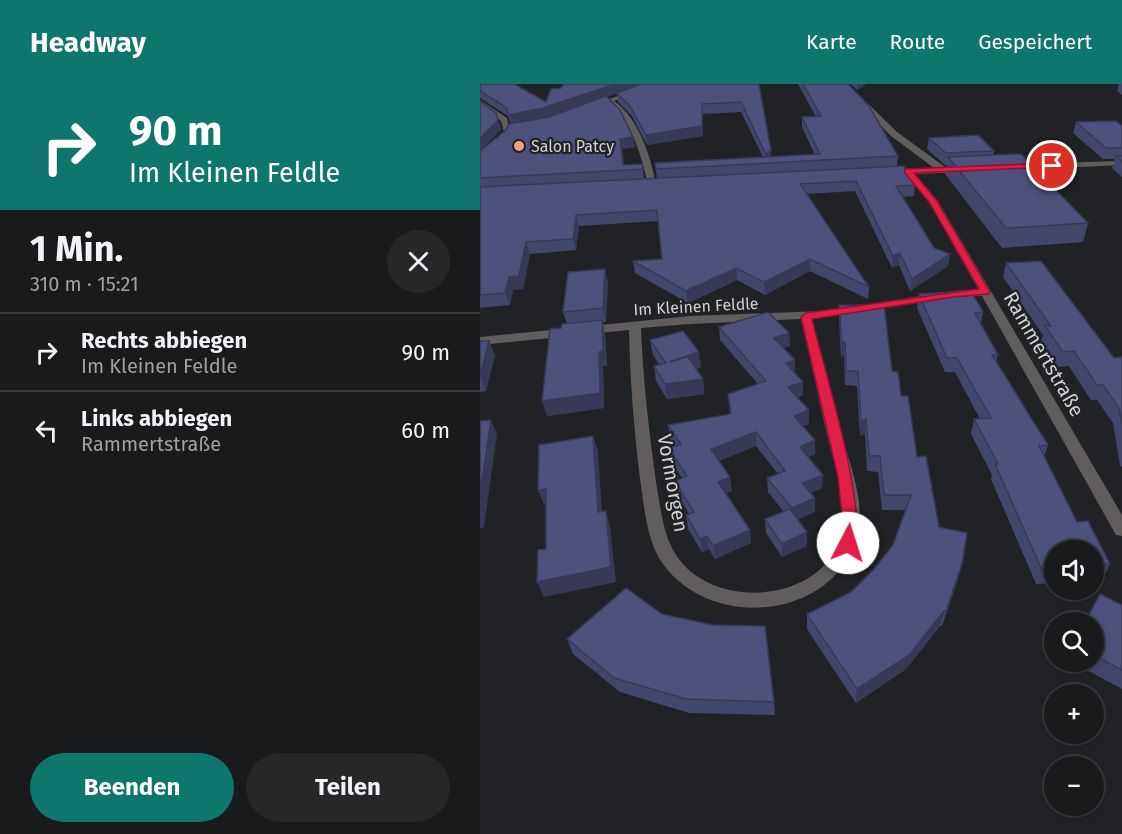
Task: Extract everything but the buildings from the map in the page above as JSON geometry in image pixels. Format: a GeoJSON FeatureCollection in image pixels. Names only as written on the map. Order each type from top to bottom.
{"type":"FeatureCollection","features":[{"type":"Feature","properties":{"kind":"street"},"geometry":{"type":"LineString","coordinates":[[581,111],[657,84]]}},
{"type":"Feature","properties":{"kind":"street"},"geometry":{"type":"LineString","coordinates":[[844,84],[894,134],[943,170]]}},
{"type":"Feature","properties":{"kind":"street"},"geometry":{"type":"LineString","coordinates":[[609,101],[619,108],[644,152],[652,185]]}},
{"type":"Feature","properties":{"kind":"street"},"geometry":{"type":"LineString","coordinates":[[480,102],[504,120],[507,130],[503,138]]}},
{"type":"Feature","properties":{"kind":"street"},"geometry":{"type":"LineString","coordinates":[[507,130],[519,128]]}},
{"type":"Feature","properties":{"kind":"street"},"geometry":{"type":"LineString","coordinates":[[999,168],[1122,163]]}},
{"type":"Feature","properties":{"kind":"street"},"geometry":{"type":"LineString","coordinates":[[878,172],[977,169]]}},
{"type":"Feature","properties":{"kind":"street","name":"Rammertstraße"},"geometry":{"type":"LineString","coordinates":[[908,171],[933,201],[1122,530]]}},
{"type":"Feature","properties":{"kind":"street"},"geometry":{"type":"LineString","coordinates":[[641,186],[663,184]]}},
{"type":"Feature","properties":{"kind":"street","name":"Im Kleinen Feldle"},"geometry":{"type":"LineString","coordinates":[[480,341],[710,319],[806,317],[953,294],[985,292]]}},
{"type":"Feature","properties":{"kind":"street","name":"Vormorgen"},"geometry":{"type":"LineString","coordinates":[[635,326],[636,374],[652,503],[667,555],[682,576],[702,590],[722,598],[744,601],[768,600],[810,586],[826,576],[841,559],[848,543],[851,526],[845,477],[806,317]]}},
{"type":"Feature","properties":{"kind":"place","name":"Salon Patcy"},"geometry":{"type":"Point","coordinates":[519,146]}},
{"type":"Feature","properties":{"kind":"route"},"geometry":{"type":"LineString","coordinates":[[848,543],[851,526],[845,477],[806,317],[953,294],[985,292],[933,201],[908,171],[1052,166]]}}]}
